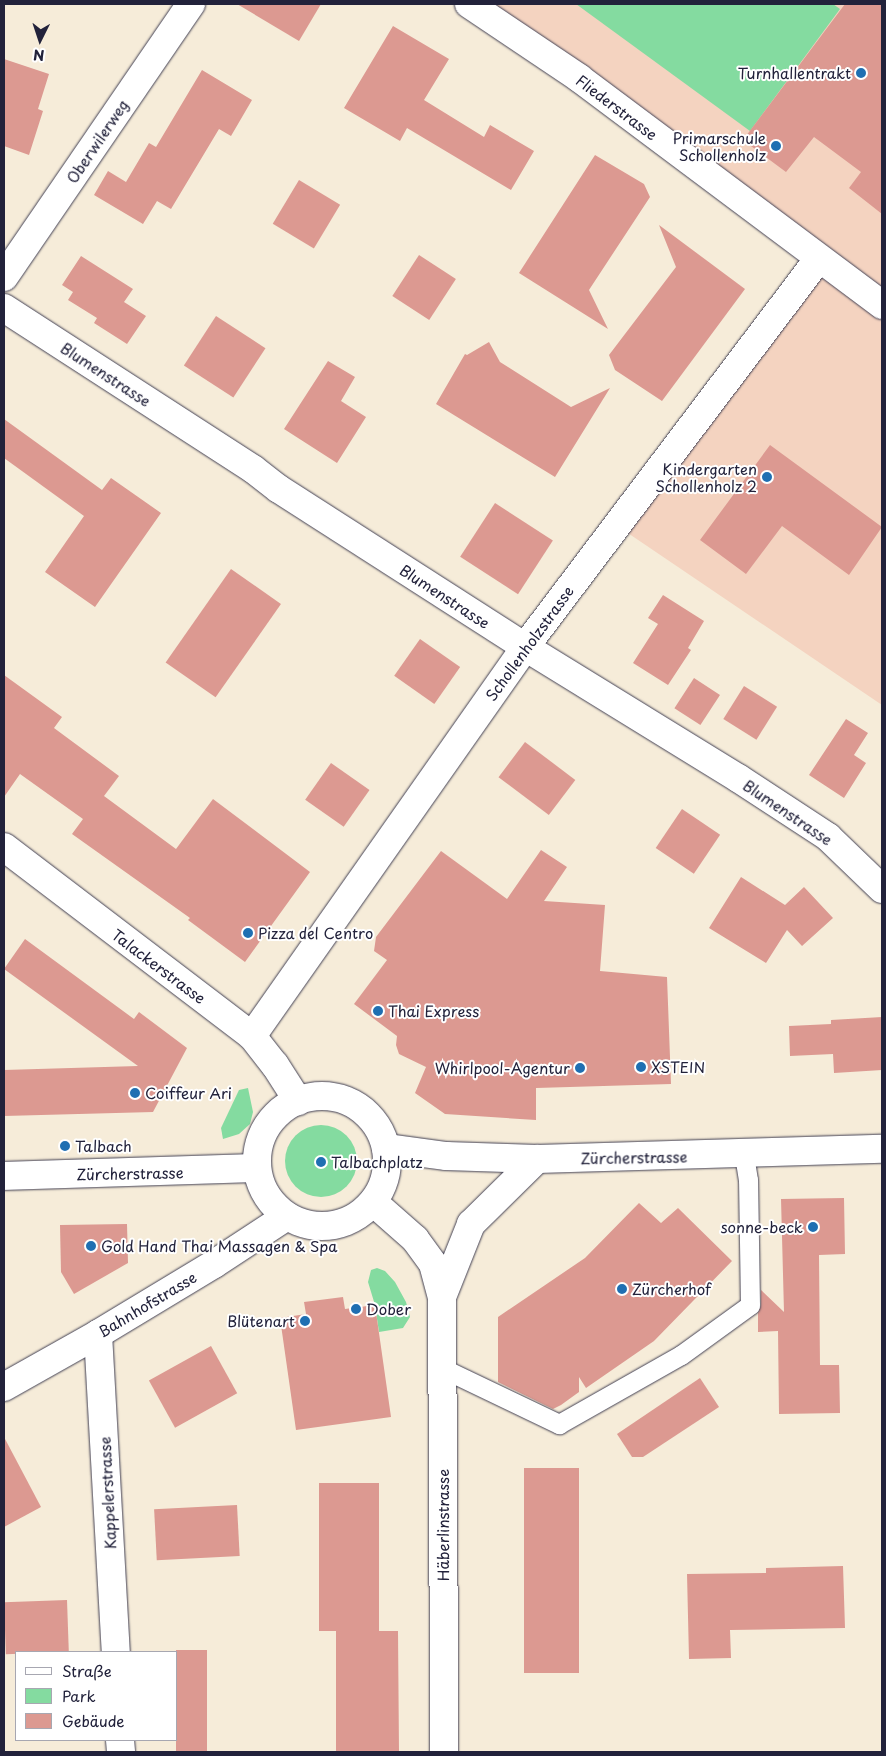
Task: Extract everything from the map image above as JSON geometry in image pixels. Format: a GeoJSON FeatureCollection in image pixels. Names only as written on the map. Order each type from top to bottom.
{"type":"FeatureCollection","features":[{"type":"Feature","properties":{"kind":"street","name":"Oberwilerweg"},"geometry":{"type":"LineString","coordinates":[[4,278],[191,4]]}},
{"type":"Feature","properties":{"kind":"street","name":"Fliederstrasse"},"geometry":{"type":"LineString","coordinates":[[469,4],[579,78],[882,305]]}},
{"type":"Feature","properties":{"kind":"street","name":"Schollenholzstrasse"},"geometry":{"type":"LineString","coordinates":[[252,1036],[526,647],[818,258]]}},
{"type":"Feature","properties":{"kind":"street","name":"Blumenstrasse"},"geometry":{"type":"LineString","coordinates":[[4,308],[279,489],[526,647],[738,778],[828,837],[882,888]]}},
{"type":"Feature","properties":{"kind":"street","name":"Talackerstrasse"},"geometry":{"type":"LineString","coordinates":[[4,847],[252,1036],[275,1065],[298,1101]]}},
{"type":"Feature","properties":{"kind":"street"},"geometry":{"type":"LineString","coordinates":[[320,1096],[343,1100],[363,1110],[378,1127],[386,1148],[387,1167],[383,1185],[373,1202],[359,1214],[342,1223],[324,1226],[304,1224],[287,1216],[273,1204],[262,1187],[257,1168],[258,1147],[266,1127],[280,1112],[298,1101],[320,1096]]}},
{"type":"Feature","properties":{"kind":"street","name":"Zürcherstrasse"},"geometry":{"type":"LineString","coordinates":[[386,1148],[446,1156],[537,1159],[882,1149]]}},
{"type":"Feature","properties":{"kind":"street","name":"Häberlinstrasse"},"geometry":{"type":"LineString","coordinates":[[442,1297],[471,1224],[537,1159]]}},
{"type":"Feature","properties":{"kind":"street","name":"Zürcherstrasse"},"geometry":{"type":"LineString","coordinates":[[4,1176],[257,1168]]}},
{"type":"Feature","properties":{"kind":"street","name":"Häberlinstrasse"},"geometry":{"type":"LineString","coordinates":[[373,1202],[415,1239],[433,1264],[442,1297],[444,1752]]}},
{"type":"Feature","properties":{"kind":"street","name":"Bahnhofstrasse"},"geometry":{"type":"LineString","coordinates":[[4,1388],[98,1334],[287,1216]]}},
{"type":"Feature","properties":{"kind":"street","name":"Kappelerstrasse"},"geometry":{"type":"LineString","coordinates":[[98,1334],[116,1651]]}},
{"type":"Feature","properties":{"kind":"lane"},"geometry":{"type":"LineString","coordinates":[[442,1368],[559,1424],[681,1355],[750,1305],[748,1180],[744,1154]]}},
{"type":"Feature","properties":{"kind":"shaded area"},"geometry":{"type":"Polygon","coordinates":[[[469,4],[882,4],[882,705],[616,525],[818,258],[469,4]]]}},
{"type":"Feature","properties":{"kind":"green space"},"geometry":{"type":"Polygon","coordinates":[[[576,4],[833,4],[840,9],[750,131],[576,4]]]}},
{"type":"Feature","properties":{"kind":"green space"},"geometry":{"type":"Polygon","coordinates":[[[248,1088],[253,1112],[250,1124],[239,1134],[223,1139],[221,1128],[239,1090],[248,1088]]]}},
{"type":"Feature","properties":{"kind":"green space"},"geometry":{"type":"Polygon","coordinates":[[[321,1125],[335,1128],[347,1135],[354,1147],[357,1161],[354,1175],[347,1187],[335,1194],[321,1197],[307,1194],[295,1187],[288,1175],[285,1161],[288,1147],[295,1135],[307,1128],[321,1125]]]}},
{"type":"Feature","properties":{"kind":"green space"},"geometry":{"type":"Polygon","coordinates":[[[377,1268],[385,1271],[395,1282],[406,1302],[410,1317],[403,1328],[379,1332],[375,1305],[368,1282],[371,1270],[377,1268]]]}},
{"type":"Feature","properties":{"kind":"building"},"geometry":{"type":"Polygon","coordinates":[[[237,4],[321,4],[299,41],[237,4]]]}},
{"type":"Feature","properties":{"kind":"building"},"geometry":{"type":"Polygon","coordinates":[[[845,4],[882,4],[882,214],[849,188],[861,172],[814,137],[786,172],[743,140],[845,4]]]}},
{"type":"Feature","properties":{"kind":"building"},"geometry":{"type":"Polygon","coordinates":[[[393,26],[449,59],[424,100],[484,137],[490,125],[534,151],[511,190],[407,128],[400,141],[344,108],[393,26]]]}},
{"type":"Feature","properties":{"kind":"building"},"geometry":{"type":"Polygon","coordinates":[[[4,59],[49,74],[38,109],[43,111],[29,155],[4,146],[4,59]]]}},
{"type":"Feature","properties":{"kind":"building"},"geometry":{"type":"Polygon","coordinates":[[[202,70],[252,100],[231,136],[219,129],[171,209],[157,201],[143,224],[94,195],[108,171],[126,182],[149,143],[156,147],[202,70]]]}},
{"type":"Feature","properties":{"kind":"building"},"geometry":{"type":"Polygon","coordinates":[[[595,155],[644,184],[650,197],[589,290],[608,329],[519,273],[595,155]]]}},
{"type":"Feature","properties":{"kind":"building"},"geometry":{"type":"Polygon","coordinates":[[[299,180],[340,205],[314,248],[273,224],[299,180]]]}},
{"type":"Feature","properties":{"kind":"building"},"geometry":{"type":"Polygon","coordinates":[[[659,225],[745,289],[662,401],[615,370],[609,355],[676,267],[659,225]]]}},
{"type":"Feature","properties":{"kind":"building"},"geometry":{"type":"Polygon","coordinates":[[[419,255],[456,279],[429,320],[392,296],[419,255]]]}},
{"type":"Feature","properties":{"kind":"building"},"geometry":{"type":"Polygon","coordinates":[[[81,256],[133,289],[124,302],[146,316],[127,344],[94,323],[97,318],[68,300],[73,292],[62,285],[81,256]]]}},
{"type":"Feature","properties":{"kind":"building"},"geometry":{"type":"Polygon","coordinates":[[[216,316],[265,348],[233,398],[184,365],[216,316]]]}},
{"type":"Feature","properties":{"kind":"building"},"geometry":{"type":"Polygon","coordinates":[[[489,342],[500,362],[571,407],[610,388],[555,477],[436,404],[465,354],[467,355],[489,342]]]}},
{"type":"Feature","properties":{"kind":"building"},"geometry":{"type":"Polygon","coordinates":[[[328,361],[355,377],[341,401],[366,417],[337,463],[284,429],[328,361]]]}},
{"type":"Feature","properties":{"kind":"building"},"geometry":{"type":"Polygon","coordinates":[[[4,419],[102,490],[111,478],[161,513],[95,607],[45,572],[84,516],[4,458],[4,419]]]}},
{"type":"Feature","properties":{"kind":"building"},"geometry":{"type":"Polygon","coordinates":[[[770,445],[882,527],[849,575],[782,526],[746,574],[700,540],[770,445]]]}},
{"type":"Feature","properties":{"kind":"building"},"geometry":{"type":"Polygon","coordinates":[[[495,503],[553,541],[518,594],[460,557],[495,503]]]}},
{"type":"Feature","properties":{"kind":"building"},"geometry":{"type":"Polygon","coordinates":[[[231,569],[281,604],[216,697],[166,662],[231,569]]]}},
{"type":"Feature","properties":{"kind":"building"},"geometry":{"type":"Polygon","coordinates":[[[663,595],[704,621],[688,648],[691,650],[668,685],[633,663],[658,624],[648,618],[663,595]]]}},
{"type":"Feature","properties":{"kind":"building"},"geometry":{"type":"Polygon","coordinates":[[[420,639],[460,667],[434,704],[394,676],[420,639]]]}},
{"type":"Feature","properties":{"kind":"building"},"geometry":{"type":"Polygon","coordinates":[[[4,675],[62,717],[54,728],[119,776],[104,796],[176,849],[213,799],[310,872],[245,962],[188,920],[190,918],[72,834],[83,819],[20,774],[4,797],[4,675]]]}},
{"type":"Feature","properties":{"kind":"building"},"geometry":{"type":"Polygon","coordinates":[[[694,678],[720,695],[700,725],[674,708],[694,678]]]}},
{"type":"Feature","properties":{"kind":"building"},"geometry":{"type":"Polygon","coordinates":[[[744,686],[777,707],[756,740],[723,719],[744,686]]]}},
{"type":"Feature","properties":{"kind":"building"},"geometry":{"type":"Polygon","coordinates":[[[846,719],[868,733],[854,755],[866,763],[844,798],[809,775],[846,719]]]}},
{"type":"Feature","properties":{"kind":"building"},"geometry":{"type":"Polygon","coordinates":[[[525,742],[575,780],[549,815],[499,777],[525,742]]]}},
{"type":"Feature","properties":{"kind":"building"},"geometry":{"type":"Polygon","coordinates":[[[331,763],[370,790],[344,827],[305,800],[331,763]]]}},
{"type":"Feature","properties":{"kind":"building"},"geometry":{"type":"Polygon","coordinates":[[[682,809],[720,835],[694,874],[656,848],[682,809]]]}},
{"type":"Feature","properties":{"kind":"building"},"geometry":{"type":"Polygon","coordinates":[[[541,850],[567,867],[544,901],[605,905],[600,971],[667,977],[671,1084],[536,1088],[536,1120],[445,1114],[415,1093],[426,1067],[399,1054],[396,1045],[397,1036],[354,1004],[387,960],[374,951],[376,937],[441,851],[507,899],[541,850]]]}},
{"type":"Feature","properties":{"kind":"building"},"geometry":{"type":"Polygon","coordinates":[[[741,877],[785,905],[804,887],[833,918],[802,946],[787,930],[766,963],[709,928],[741,877]]]}},
{"type":"Feature","properties":{"kind":"building"},"geometry":{"type":"Polygon","coordinates":[[[25,939],[134,1019],[139,1012],[187,1048],[153,1112],[4,1116],[4,1070],[138,1066],[4,969],[25,939]]]}},
{"type":"Feature","properties":{"kind":"building"},"geometry":{"type":"Polygon","coordinates":[[[882,1017],[882,1070],[834,1073],[833,1054],[790,1056],[789,1026],[831,1024],[831,1020],[882,1017]]]}},
{"type":"Feature","properties":{"kind":"building"},"geometry":{"type":"Polygon","coordinates":[[[844,1198],[845,1254],[819,1255],[820,1365],[839,1365],[840,1413],[779,1414],[778,1331],[758,1332],[758,1313],[761,1305],[761,1290],[784,1312],[781,1199],[844,1198]]]}},
{"type":"Feature","properties":{"kind":"building","name":"Zürcherhof"},"geometry":{"type":"Polygon","coordinates":[[[639,1203],[661,1223],[678,1208],[732,1261],[654,1341],[586,1388],[579,1377],[579,1392],[561,1405],[553,1409],[498,1382],[498,1317],[585,1258],[639,1203]]]}},
{"type":"Feature","properties":{"kind":"building"},"geometry":{"type":"Polygon","coordinates":[[[127,1224],[128,1263],[74,1294],[61,1272],[60,1225],[127,1224]]]}},
{"type":"Feature","properties":{"kind":"building"},"geometry":{"type":"Polygon","coordinates":[[[343,1297],[345,1309],[375,1305],[391,1417],[296,1430],[280,1318],[306,1314],[304,1302],[343,1297]]]}},
{"type":"Feature","properties":{"kind":"building"},"geometry":{"type":"Polygon","coordinates":[[[211,1346],[237,1393],[175,1428],[149,1380],[211,1346]]]}},
{"type":"Feature","properties":{"kind":"building"},"geometry":{"type":"Polygon","coordinates":[[[700,1378],[719,1407],[643,1457],[632,1457],[617,1434],[700,1378]]]}},
{"type":"Feature","properties":{"kind":"building"},"geometry":{"type":"Polygon","coordinates":[[[4,1437],[41,1507],[4,1527],[4,1437]]]}},
{"type":"Feature","properties":{"kind":"building"},"geometry":{"type":"Polygon","coordinates":[[[524,1468],[579,1468],[579,1673],[524,1673],[524,1468]]]}},
{"type":"Feature","properties":{"kind":"building"},"geometry":{"type":"Polygon","coordinates":[[[319,1483],[379,1483],[379,1631],[398,1631],[399,1752],[336,1752],[336,1631],[319,1631],[319,1483]]]}},
{"type":"Feature","properties":{"kind":"building"},"geometry":{"type":"Polygon","coordinates":[[[237,1505],[240,1556],[157,1560],[154,1509],[237,1505]]]}},
{"type":"Feature","properties":{"kind":"building"},"geometry":{"type":"Polygon","coordinates":[[[843,1566],[845,1628],[730,1630],[731,1658],[689,1659],[687,1574],[766,1573],[766,1568],[843,1566]]]}},
{"type":"Feature","properties":{"kind":"building"},"geometry":{"type":"Polygon","coordinates":[[[67,1600],[69,1651],[15,1651],[15,1654],[6,1654],[4,1602],[67,1600]]]}},
{"type":"Feature","properties":{"kind":"building"},"geometry":{"type":"Polygon","coordinates":[[[176,1650],[207,1650],[207,1752],[176,1752],[176,1741],[178,1741],[178,1651],[176,1650]]]}},
{"type":"Feature","properties":{"kind":"place","name":"Turnhallentrakt"},"geometry":{"type":"Point","coordinates":[861,73]}},
{"type":"Feature","properties":{"kind":"place","name":"Primarschule Schollenholz"},"geometry":{"type":"Point","coordinates":[776,146]}},
{"type":"Feature","properties":{"kind":"place","name":"Kindergarten Schollenholz 2"},"geometry":{"type":"Point","coordinates":[767,477]}},
{"type":"Feature","properties":{"kind":"place","name":"Pizza del Centro"},"geometry":{"type":"Point","coordinates":[248,933]}},
{"type":"Feature","properties":{"kind":"place","name":"Thai Express"},"geometry":{"type":"Point","coordinates":[378,1011]}},
{"type":"Feature","properties":{"kind":"place","name":"XSTEIN"},"geometry":{"type":"Point","coordinates":[641,1067]}},
{"type":"Feature","properties":{"kind":"place","name":"Whirlpool-Agentur"},"geometry":{"type":"Point","coordinates":[580,1068]}},
{"type":"Feature","properties":{"kind":"place","name":"Coiffeur Ari"},"geometry":{"type":"Point","coordinates":[135,1093]}},
{"type":"Feature","properties":{"kind":"place","name":"Talbach"},"geometry":{"type":"Point","coordinates":[65,1146]}},
{"type":"Feature","properties":{"kind":"place","name":"Talbachplatz"},"geometry":{"type":"Point","coordinates":[321,1162]}},
{"type":"Feature","properties":{"kind":"place","name":"sonne-beck"},"geometry":{"type":"Point","coordinates":[813,1227]}},
{"type":"Feature","properties":{"kind":"place","name":"Gold Hand Thai Massagen & Spa"},"geometry":{"type":"Point","coordinates":[91,1246]}},
{"type":"Feature","properties":{"kind":"place","name":"Zürcherhof"},"geometry":{"type":"Point","coordinates":[622,1289]}},
{"type":"Feature","properties":{"kind":"place","name":"Dober"},"geometry":{"type":"Point","coordinates":[356,1309]}},
{"type":"Feature","properties":{"kind":"place","name":"Blütenart"},"geometry":{"type":"Point","coordinates":[305,1321]}}]}
